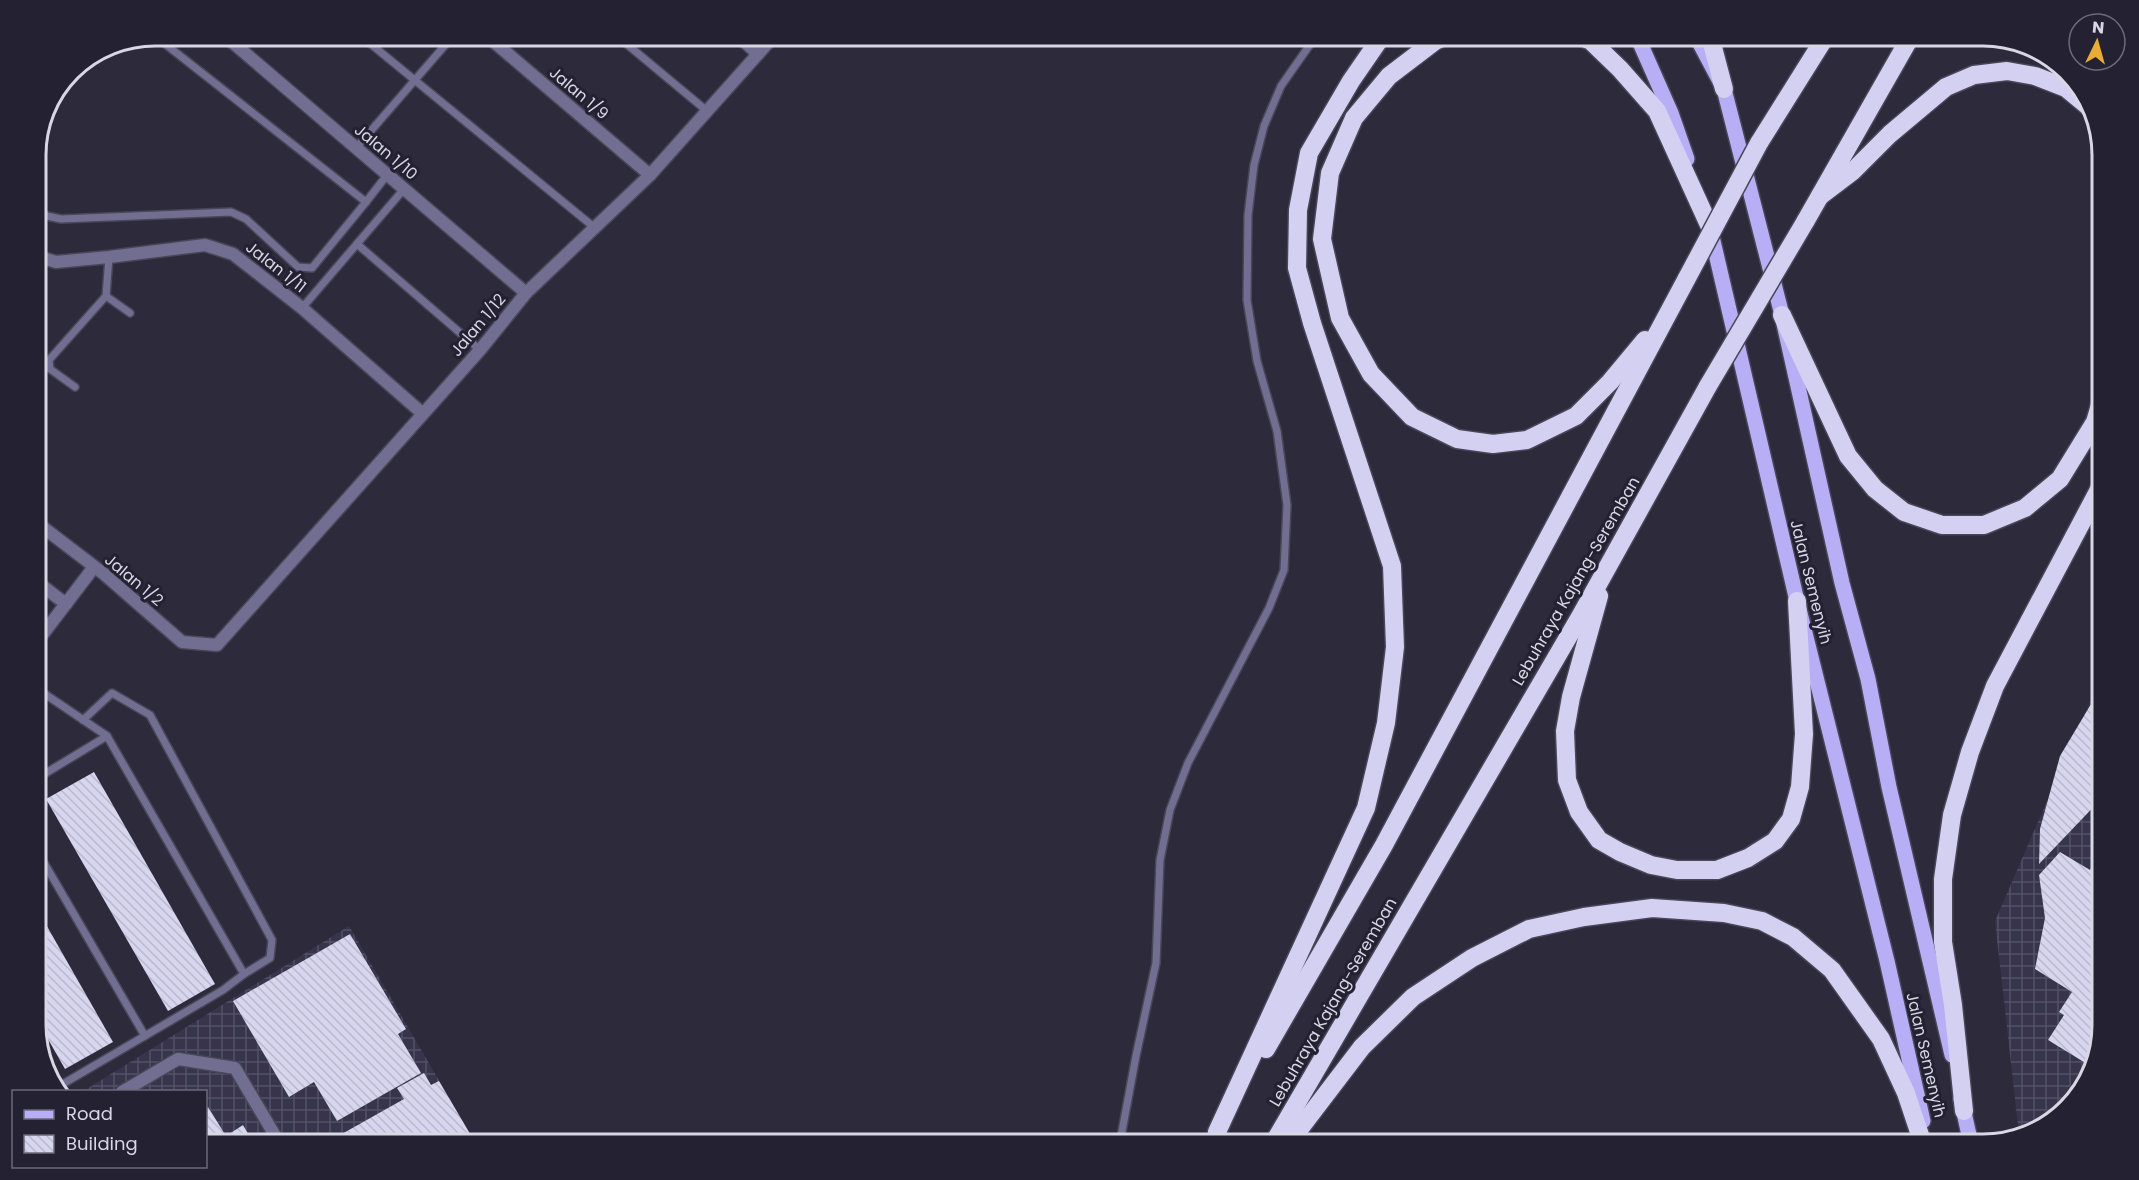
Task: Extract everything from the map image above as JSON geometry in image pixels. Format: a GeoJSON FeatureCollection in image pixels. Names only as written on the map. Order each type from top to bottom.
{"type":"FeatureCollection","features":[{"type":"Feature","properties":{"kind":"highway"},"geometry":{"type":"LineString","coordinates":[[1215,1134],[1366,808],[1386,723],[1395,647],[1392,566],[1312,323],[1298,268],[1298,210],[1309,153],[1351,81],[1375,46]]}},
{"type":"Feature","properties":{"kind":"highway"},"geometry":{"type":"LineString","coordinates":[[1428,46],[1389,76],[1354,118],[1330,173],[1322,239],[1340,318],[1371,374],[1412,417],[1457,440],[1493,444],[1527,440],[1576,416],[1610,382],[1669,312]]}},
{"type":"Feature","properties":{"kind":"highway"},"geometry":{"type":"LineString","coordinates":[[1596,46],[1657,111],[1709,225]]}},
{"type":"Feature","properties":{"kind":"highway"},"geometry":{"type":"LineString","coordinates":[[1713,46],[1724,89]]}},
{"type":"Feature","properties":{"kind":"highway","name":"Lebuhraya Kajang-Seremban"},"geometry":{"type":"LineString","coordinates":[[1215,1134],[1384,845],[1759,143],[1820,46]]}},
{"type":"Feature","properties":{"kind":"highway","name":"Lebuhraya Kajang-Seremban"},"geometry":{"type":"LineString","coordinates":[[1279,1134],[1604,574],[1708,386],[1905,46]]}},
{"type":"Feature","properties":{"kind":"highway"},"geometry":{"type":"LineString","coordinates":[[1820,196],[1853,171],[1890,135],[1946,87],[1974,75],[2007,71],[2035,76],[2066,88],[2073,94]]}},
{"type":"Feature","properties":{"kind":"highway"},"geometry":{"type":"LineString","coordinates":[[1782,315],[1848,456],[1875,489],[1904,512],[1942,525],[1984,525],[2025,508],[2060,479],[2092,427]]}},
{"type":"Feature","properties":{"kind":"highway"},"geometry":{"type":"LineString","coordinates":[[1964,1111],[1953,1005],[1943,942],[1943,879],[1952,815],[1970,752],[1995,686],[2092,503]]}},
{"type":"Feature","properties":{"kind":"highway"},"geometry":{"type":"LineString","coordinates":[[1604,574],[1571,697],[1565,731],[1567,780],[1579,812],[1599,840],[1651,865],[1677,870],[1717,870],[1748,858],[1775,841],[1791,819],[1800,787],[1804,734],[1797,601]]}},
{"type":"Feature","properties":{"kind":"highway"},"geometry":{"type":"LineString","coordinates":[[1296,1134],[1362,1047],[1413,997],[1472,958],[1529,929],[1584,916],[1652,908],[1724,913],[1762,921],[1793,937],[1832,970],[1881,1039],[1906,1093],[1920,1134]]}},
{"type":"Feature","properties":{"kind":"main road","name":"Jalan Semenyih"},"geometry":{"type":"LineString","coordinates":[[1641,46],[1671,113],[1709,225],[1797,601],[1887,961],[1926,1134]]}},
{"type":"Feature","properties":{"kind":"main road","name":"Jalan Semenyih"},"geometry":{"type":"LineString","coordinates":[[1701,46],[1724,89],[1782,315],[1842,583],[1868,679],[1888,787],[1925,936],[1969,1134]]}},
{"type":"Feature","properties":{"kind":"street","name":"Jalan 1/10"},"geometry":{"type":"LineString","coordinates":[[238,47],[526,293]]}},
{"type":"Feature","properties":{"kind":"street","name":"Jalan 1/9"},"geometry":{"type":"LineString","coordinates":[[500,47],[650,175]]}},
{"type":"Feature","properties":{"kind":"street"},"geometry":{"type":"LineString","coordinates":[[750,47],[758,54]]}},
{"type":"Feature","properties":{"kind":"street","name":"Jalan 1/12"},"geometry":{"type":"LineString","coordinates":[[218,645],[480,350],[526,293],[650,175],[765,47]]}},
{"type":"Feature","properties":{"kind":"street","name":"Jalan 1/11"},"geometry":{"type":"LineString","coordinates":[[47,259],[56,262],[205,245],[233,254],[302,308],[422,413]]}},
{"type":"Feature","properties":{"kind":"street","name":"Jalan 1/2"},"geometry":{"type":"LineString","coordinates":[[47,531],[94,567],[182,642],[218,645]]}},
{"type":"Feature","properties":{"kind":"street"},"geometry":{"type":"LineString","coordinates":[[47,629],[94,567]]}},
{"type":"Feature","properties":{"kind":"street"},"geometry":{"type":"LineString","coordinates":[[47,589],[66,604]]}},
{"type":"Feature","properties":{"kind":"street"},"geometry":{"type":"LineString","coordinates":[[125,1090],[178,1059],[235,1068],[274,1134]]}},
{"type":"Feature","properties":{"kind":"lane"},"geometry":{"type":"LineString","coordinates":[[1121,1134],[1156,963],[1160,860],[1170,810],[1188,764],[1269,608],[1284,570],[1287,505],[1277,431],[1257,361],[1247,300],[1248,215],[1254,165],[1264,126],[1281,87],[1309,46]]}},
{"type":"Feature","properties":{"kind":"lane"},"geometry":{"type":"LineString","coordinates":[[169,47],[366,202]]}},
{"type":"Feature","properties":{"kind":"lane"},"geometry":{"type":"LineString","coordinates":[[374,47],[595,228]]}},
{"type":"Feature","properties":{"kind":"lane"},"geometry":{"type":"LineString","coordinates":[[356,148],[443,47]]}},
{"type":"Feature","properties":{"kind":"lane"},"geometry":{"type":"LineString","coordinates":[[630,47],[707,111]]}},
{"type":"Feature","properties":{"kind":"lane"},"geometry":{"type":"LineString","coordinates":[[47,216],[61,219],[231,212],[246,219],[298,267],[312,268],[387,175]]}},
{"type":"Feature","properties":{"kind":"lane"},"geometry":{"type":"LineString","coordinates":[[302,308],[404,189]]}},
{"type":"Feature","properties":{"kind":"lane"},"geometry":{"type":"LineString","coordinates":[[357,244],[480,350]]}},
{"type":"Feature","properties":{"kind":"lane"},"geometry":{"type":"LineString","coordinates":[[75,387],[50,369],[49,360],[106,296],[109,257]]}},
{"type":"Feature","properties":{"kind":"lane"},"geometry":{"type":"LineString","coordinates":[[106,296],[130,314]]}},
{"type":"Feature","properties":{"kind":"lane"},"geometry":{"type":"LineString","coordinates":[[64,1083],[223,990],[270,958],[272,940],[150,715],[112,693],[83,720]]}},
{"type":"Feature","properties":{"kind":"lane"},"geometry":{"type":"LineString","coordinates":[[47,695],[107,736],[244,974]]}},
{"type":"Feature","properties":{"kind":"lane"},"geometry":{"type":"LineString","coordinates":[[47,772],[107,736]]}},
{"type":"Feature","properties":{"kind":"lane"},"geometry":{"type":"LineString","coordinates":[[47,868],[145,1036]]}},
{"type":"Feature","properties":{"kind":"shaded area"},"geometry":{"type":"Polygon","coordinates":[[[2092,697],[2092,1039],[2078,1079],[2061,1102],[2038,1119],[2018,1128],[1995,921],[2092,697]]]}},
{"type":"Feature","properties":{"kind":"shaded area"},"geometry":{"type":"Polygon","coordinates":[[[349,926],[470,1134],[207,1134],[207,1090],[85,1090],[349,926]]]}},
{"type":"Feature","properties":{"kind":"building"},"geometry":{"type":"Polygon","coordinates":[[[2092,702],[2092,809],[2039,864],[2040,829],[2060,756],[2092,702]]]}},
{"type":"Feature","properties":{"kind":"building"},"geometry":{"type":"Polygon","coordinates":[[[94,772],[215,984],[168,1011],[47,798],[94,772]]]}},
{"type":"Feature","properties":{"kind":"building"},"geometry":{"type":"Polygon","coordinates":[[[2060,852],[2090,870],[2092,867],[2092,1039],[2085,1063],[2048,1040],[2064,1015],[2059,1012],[2072,992],[2035,969],[2045,918],[2039,875],[2060,852]]]}},
{"type":"Feature","properties":{"kind":"building"},"geometry":{"type":"Polygon","coordinates":[[[47,926],[113,1042],[65,1069],[48,1039],[47,1032],[47,926]]]}},
{"type":"Feature","properties":{"kind":"building"},"geometry":{"type":"Polygon","coordinates":[[[350,934],[406,1029],[398,1034],[421,1073],[337,1121],[314,1082],[289,1097],[233,1001],[350,934]]]}},
{"type":"Feature","properties":{"kind":"building"},"geometry":{"type":"Polygon","coordinates":[[[424,1073],[431,1085],[439,1081],[470,1134],[342,1134],[404,1099],[397,1088],[424,1073]]]}},
{"type":"Feature","properties":{"kind":"building"},"geometry":{"type":"Polygon","coordinates":[[[208,1107],[225,1134],[207,1134],[208,1107]]]}},
{"type":"Feature","properties":{"kind":"building"},"geometry":{"type":"Polygon","coordinates":[[[243,1125],[248,1134],[229,1134],[243,1125]]]}}]}
